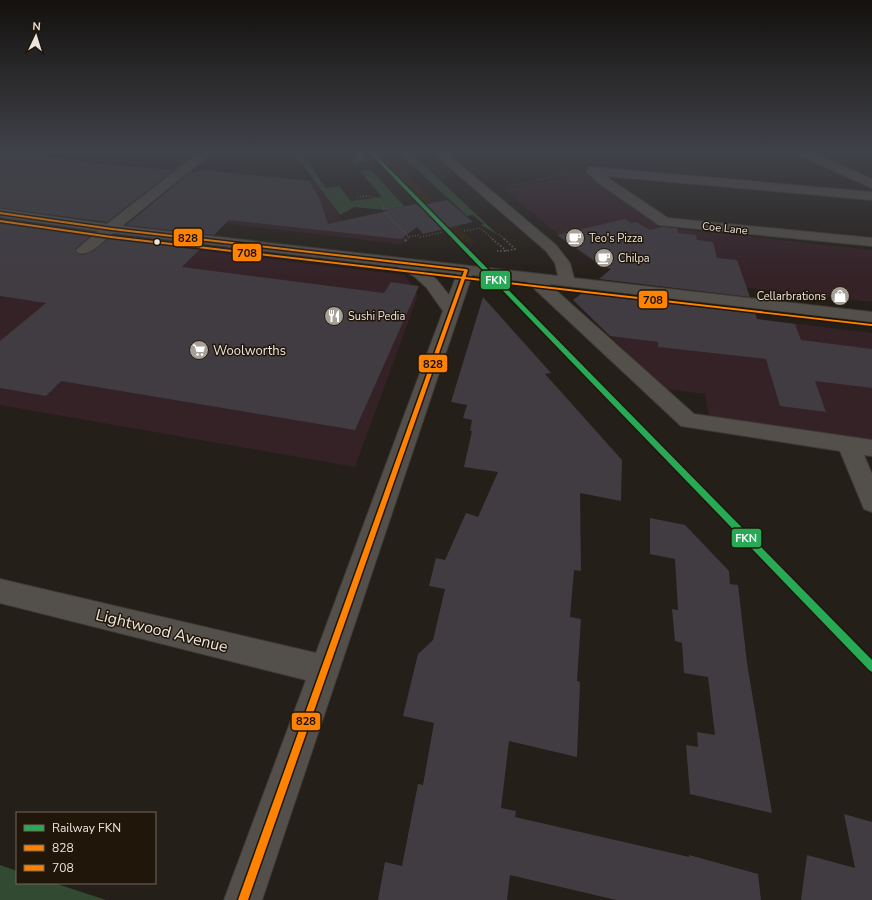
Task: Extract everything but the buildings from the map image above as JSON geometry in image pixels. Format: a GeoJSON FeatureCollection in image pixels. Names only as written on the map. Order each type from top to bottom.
{"type":"FeatureCollection","features":[{"type":"Feature","properties":{"kind":"street"},"geometry":{"type":"LineString","coordinates":[[83,250],[156,193]]}},
{"type":"Feature","properties":{"kind":"street"},"geometry":{"type":"LineString","coordinates":[[486,193],[551,248],[561,259],[566,269],[566,281]]}},
{"type":"Feature","properties":{"kind":"street","name":"Coe Lane"},"geometry":{"type":"LineString","coordinates":[[622,193],[664,222],[872,242]]}},
{"type":"Feature","properties":{"kind":"street","name":"Coe Lane"},"geometry":{"type":"LineString","coordinates":[[838,193],[872,196]]}},
{"type":"Feature","properties":{"kind":"street"},"geometry":{"type":"LineString","coordinates":[[0,213],[112,228],[872,317]]}},
{"type":"Feature","properties":{"kind":"street"},"geometry":{"type":"LineString","coordinates":[[399,262],[421,273],[432,283],[451,311]]}},
{"type":"Feature","properties":{"kind":"street"},"geometry":{"type":"LineString","coordinates":[[243,900],[466,270]]}},
{"type":"Feature","properties":{"kind":"street"},"geometry":{"type":"LineString","coordinates":[[531,277],[688,421],[872,448]]}},
{"type":"Feature","properties":{"kind":"street"},"geometry":{"type":"LineString","coordinates":[[848,444],[872,502]]}},
{"type":"Feature","properties":{"kind":"street","name":"Lightwood Avenue"},"geometry":{"type":"LineString","coordinates":[[0,591],[324,670]]}},
{"type":"Feature","properties":{"kind":"path"},"geometry":{"type":"LineString","coordinates":[[358,197],[368,196],[376,198],[382,204],[384,212],[409,237]]}},
{"type":"Feature","properties":{"kind":"path"},"geometry":{"type":"LineString","coordinates":[[464,231],[480,228],[507,251]]}},
{"type":"Feature","properties":{"kind":"path"},"geometry":{"type":"LineString","coordinates":[[496,230],[515,249],[496,251]]}},
{"type":"Feature","properties":{"kind":"path"},"geometry":{"type":"LineString","coordinates":[[405,241],[409,237],[443,232]]}},
{"type":"Feature","properties":{"kind":"shaded area"},"geometry":{"type":"Polygon","coordinates":[[[245,193],[323,193],[343,221],[388,219],[409,241],[399,244],[213,222],[245,193]]]}},
{"type":"Feature","properties":{"kind":"shaded area"},"geometry":{"type":"Polygon","coordinates":[[[407,193],[425,193],[477,245],[450,238],[407,193]]]}},
{"type":"Feature","properties":{"kind":"shaded area"},"geometry":{"type":"Polygon","coordinates":[[[508,193],[615,193],[671,228],[872,250],[872,302],[636,275],[609,269],[585,256],[558,236],[559,235],[508,193]]]}},
{"type":"Feature","properties":{"kind":"shaded area","name":"Woolworths"},"geometry":{"type":"Polygon","coordinates":[[[24,230],[405,275],[418,295],[355,467],[0,405],[0,245],[24,230]]]}},
{"type":"Feature","properties":{"kind":"shaded area"},"geometry":{"type":"Polygon","coordinates":[[[577,297],[872,333],[872,443],[709,418],[705,394],[665,389],[573,300],[577,297]]]}},
{"type":"Feature","properties":{"kind":"green space"},"geometry":{"type":"Polygon","coordinates":[[[324,193],[345,193],[351,201],[382,197],[379,193],[392,193],[404,206],[386,210],[354,207],[340,215],[324,193]]]}},
{"type":"Feature","properties":{"kind":"green space"},"geometry":{"type":"Polygon","coordinates":[[[442,193],[454,193],[498,235],[481,225],[484,224],[473,215],[467,216],[442,193]]]}},
{"type":"Feature","properties":{"kind":"green space"},"geometry":{"type":"Polygon","coordinates":[[[0,865],[16,871],[16,884],[57,884],[106,900],[0,900],[0,865]]]}},
{"type":"Feature","properties":{"kind":"rail line","name":"FKN"},"geometry":{"type":"LineString","coordinates":[[411,193],[872,667]]}},
{"type":"Feature","properties":{"kind":"transit line","name":"828"},"geometry":{"type":"LineString","coordinates":[[0,213],[112,229],[466,270],[243,900]]}},
{"type":"Feature","properties":{"kind":"transit line","name":"708"},"geometry":{"type":"LineString","coordinates":[[0,221],[111,237],[871,325]]}},
{"type":"Feature","properties":{"kind":"place","name":"Teo's Pizza"},"geometry":{"type":"Point","coordinates":[575,238]}},
{"type":"Feature","properties":{"kind":"place","name":"Chilpa"},"geometry":{"type":"Point","coordinates":[604,258]}},
{"type":"Feature","properties":{"kind":"place","name":"Cellarbrations"},"geometry":{"type":"Point","coordinates":[840,296]}},
{"type":"Feature","properties":{"kind":"place","name":"Sushi Pedia"},"geometry":{"type":"Point","coordinates":[334,316]}},
{"type":"Feature","properties":{"kind":"place","name":"Woolworths"},"geometry":{"type":"Point","coordinates":[199,350]}}]}
